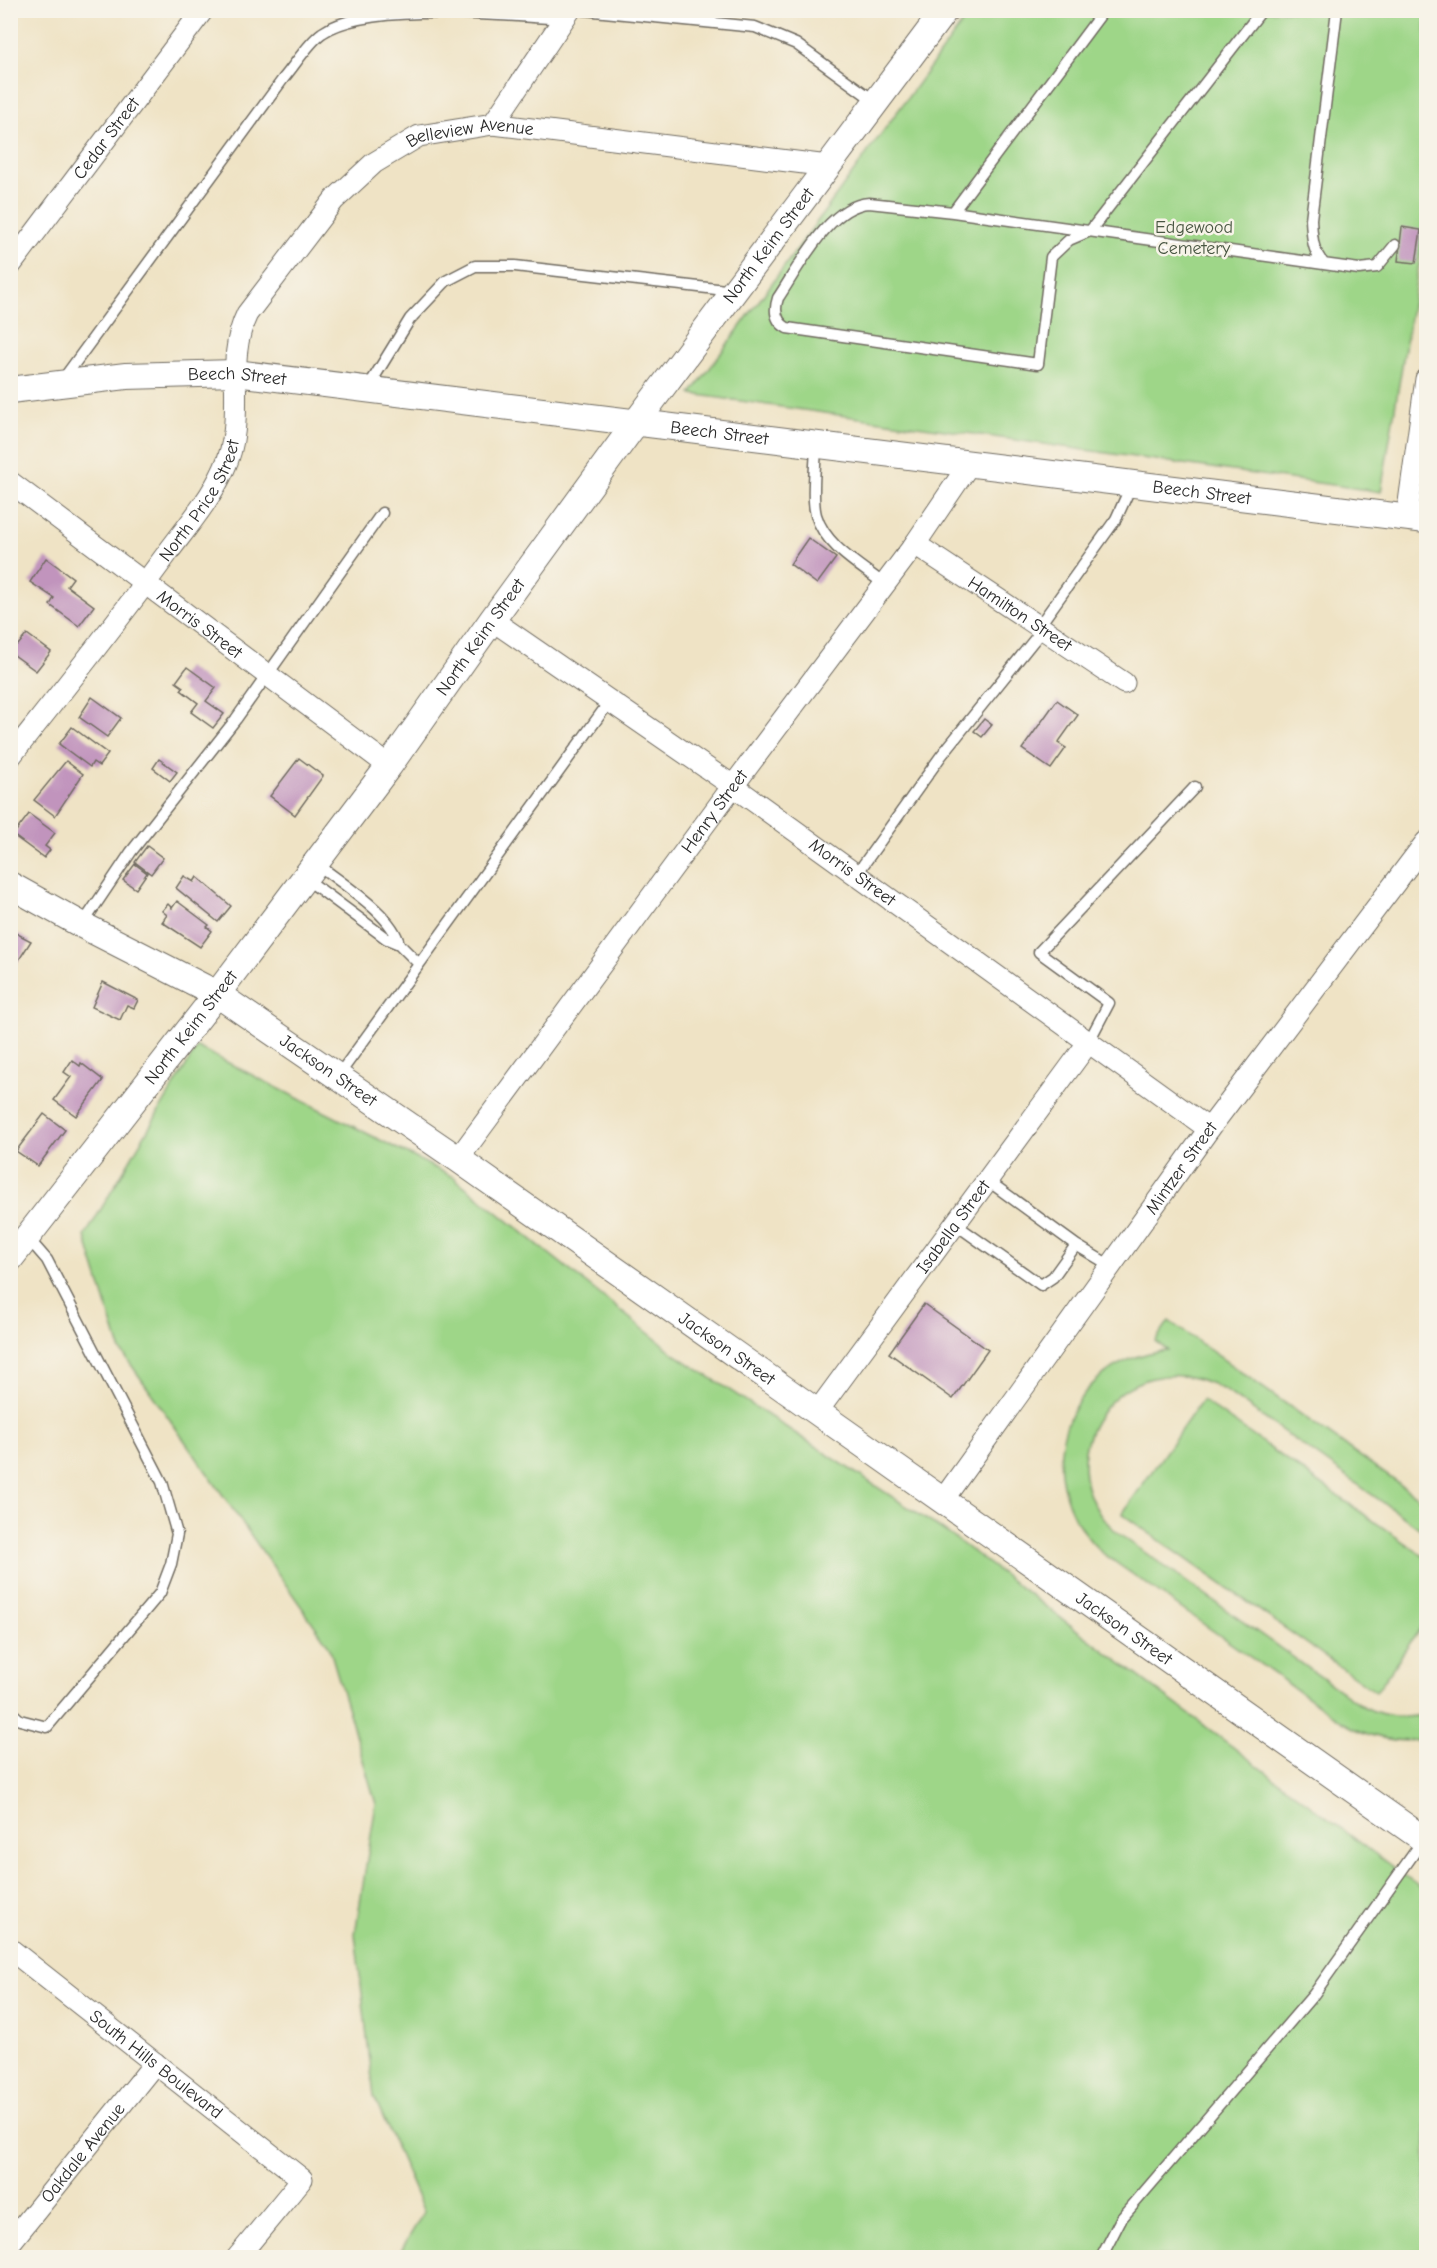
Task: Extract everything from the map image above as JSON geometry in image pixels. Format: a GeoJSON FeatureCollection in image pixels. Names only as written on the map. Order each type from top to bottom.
{"type":"FeatureCollection","features":[{"type":"Feature","properties":{"kind":"street","name":"Cedar Street"},"geometry":{"type":"LineString","coordinates":[[10,266],[203,10]]}},
{"type":"Feature","properties":{"kind":"street","name":"North Keim Street"},"geometry":{"type":"LineString","coordinates":[[10,1259],[217,994],[389,766],[637,421],[945,10]]}},
{"type":"Feature","properties":{"kind":"street"},"geometry":{"type":"LineString","coordinates":[[493,124],[573,13]]}},
{"type":"Feature","properties":{"kind":"street","name":"Belleview Avenue"},"geometry":{"type":"LineString","coordinates":[[235,373],[238,333],[248,314],[334,201],[374,163],[419,136],[493,124],[828,166]]}},
{"type":"Feature","properties":{"kind":"street","name":"Beech Street"},"geometry":{"type":"LineString","coordinates":[[10,390],[126,376],[235,373],[1417,518]]}},
{"type":"Feature","properties":{"kind":"street","name":"North Price Street"},"geometry":{"type":"LineString","coordinates":[[10,757],[145,584],[211,492],[225,468],[237,417],[235,373]]}},
{"type":"Feature","properties":{"kind":"street"},"geometry":{"type":"LineString","coordinates":[[1417,518],[1426,379]]}},
{"type":"Feature","properties":{"kind":"street","name":"Henry Street"},"geometry":{"type":"LineString","coordinates":[[458,1159],[915,544],[970,463]]}},
{"type":"Feature","properties":{"kind":"street","name":"Morris Street"},"geometry":{"type":"LineString","coordinates":[[10,482],[389,766]]}},
{"type":"Feature","properties":{"kind":"street","name":"Hamilton Street"},"geometry":{"type":"LineString","coordinates":[[915,544],[1124,684]]}},
{"type":"Feature","properties":{"kind":"street","name":"Morris Street"},"geometry":{"type":"LineString","coordinates":[[492,620],[733,786],[1209,1129]]}},
{"type":"Feature","properties":{"kind":"street","name":"Mintzer Street"},"geometry":{"type":"LineString","coordinates":[[942,1501],[1209,1129],[1426,842]]}},
{"type":"Feature","properties":{"kind":"street","name":"Jackson Street"},"geometry":{"type":"LineString","coordinates":[[10,885],[82,925],[217,994],[458,1159],[1426,1839]]}},
{"type":"Feature","properties":{"kind":"street","name":"Isabella Street"},"geometry":{"type":"LineString","coordinates":[[816,1412],[1088,1042]]}},
{"type":"Feature","properties":{"kind":"street","name":"South Hills Boulevard"},"geometry":{"type":"LineString","coordinates":[[10,1949],[302,2179],[237,2258]]}},
{"type":"Feature","properties":{"kind":"street","name":"Oakdale Avenue"},"geometry":{"type":"LineString","coordinates":[[10,2243],[155,2063]]}},
{"type":"Feature","properties":{"kind":"lane"},"geometry":{"type":"LineString","coordinates":[[953,212],[1104,10]]}},
{"type":"Feature","properties":{"kind":"lane"},"geometry":{"type":"LineString","coordinates":[[1262,10],[1090,231],[1069,240],[1051,257],[1038,364],[787,328],[781,324],[775,310],[778,298],[832,219],[858,203],[953,212],[1090,231],[1359,269],[1377,267],[1395,245]]}},
{"type":"Feature","properties":{"kind":"lane"},"geometry":{"type":"LineString","coordinates":[[1324,264],[1317,256],[1312,241],[1311,219],[1336,10]]}},
{"type":"Feature","properties":{"kind":"lane"},"geometry":{"type":"LineString","coordinates":[[59,384],[283,79],[322,33],[366,19],[421,12],[573,13],[755,27],[795,44],[876,102]]}},
{"type":"Feature","properties":{"kind":"lane"},"geometry":{"type":"LineString","coordinates":[[367,389],[410,319],[446,281],[475,266],[515,266],[734,291]]}},
{"type":"Feature","properties":{"kind":"lane"},"geometry":{"type":"LineString","coordinates":[[816,444],[815,513],[822,530],[831,542],[884,584]]}},
{"type":"Feature","properties":{"kind":"lane"},"geometry":{"type":"LineString","coordinates":[[856,875],[941,756],[1041,627],[1116,519],[1132,483]]}},
{"type":"Feature","properties":{"kind":"lane"},"geometry":{"type":"LineString","coordinates":[[82,925],[131,852],[236,719],[382,513]]}},
{"type":"Feature","properties":{"kind":"lane"},"geometry":{"type":"LineString","coordinates":[[338,1076],[610,701]]}},
{"type":"Feature","properties":{"kind":"lane"},"geometry":{"type":"LineString","coordinates":[[1088,1042],[1108,1004],[1039,952],[1195,787]]}},
{"type":"Feature","properties":{"kind":"lane"},"geometry":{"type":"LineString","coordinates":[[310,870],[387,939],[399,944],[419,964]]}},
{"type":"Feature","properties":{"kind":"lane"},"geometry":{"type":"LineString","coordinates":[[310,870],[387,920],[397,934],[399,944]]}},
{"type":"Feature","properties":{"kind":"lane"},"geometry":{"type":"LineString","coordinates":[[987,1180],[1076,1245],[1111,1266]]}},
{"type":"Feature","properties":{"kind":"lane"},"geometry":{"type":"LineString","coordinates":[[955,1224],[1041,1285],[1053,1276],[1076,1245]]}},
{"type":"Feature","properties":{"kind":"lane"},"geometry":{"type":"LineString","coordinates":[[10,1711],[20,1720],[46,1728],[160,1593],[171,1564],[177,1534],[162,1482],[145,1445],[47,1260],[27,1237]]}},
{"type":"Feature","properties":{"kind":"lane"},"geometry":{"type":"LineString","coordinates":[[1101,2258],[1120,2219],[1314,1994],[1426,1839]]}},
{"type":"Feature","properties":{"kind":"green space","name":"Edgewood Cemetery"},"geometry":{"type":"Polygon","coordinates":[[[971,11],[1426,11],[1426,222],[1381,492],[691,394],[971,11]]]}},
{"type":"Feature","properties":{"kind":"green space"},"geometry":{"type":"Polygon","coordinates":[[[197,1047],[453,1177],[676,1355],[949,1534],[1426,1892],[1426,2257],[397,2257],[424,2212],[374,2096],[355,1934],[376,1804],[329,1646],[120,1349],[85,1236],[197,1047]]]}},
{"type":"Feature","properties":{"kind":"green space"},"geometry":{"type":"Polygon","coordinates":[[[1169,1321],[1426,1503],[1426,1533],[1226,1391],[1188,1377],[1153,1378],[1123,1392],[1100,1415],[1087,1444],[1085,1476],[1096,1508],[1123,1537],[1362,1706],[1393,1716],[1410,1717],[1426,1714],[1426,1739],[1404,1741],[1373,1736],[1344,1723],[1101,1552],[1078,1523],[1064,1491],[1061,1459],[1066,1428],[1079,1400],[1101,1376],[1131,1359],[1167,1350],[1155,1341],[1169,1321]]]}},
{"type":"Feature","properties":{"kind":"green space"},"geometry":{"type":"Polygon","coordinates":[[[1202,1400],[1426,1558],[1426,1620],[1376,1692],[1122,1514],[1202,1400]]]}},
{"type":"Feature","properties":{"kind":"building"},"geometry":{"type":"Polygon","coordinates":[[[1402,227],[1421,230],[1416,263],[1398,261],[1402,227]]]}},
{"type":"Feature","properties":{"kind":"building"},"geometry":{"type":"Polygon","coordinates":[[[808,538],[836,558],[817,584],[790,564],[808,538]]]}},
{"type":"Feature","properties":{"kind":"building"},"geometry":{"type":"Polygon","coordinates":[[[46,558],[73,578],[67,586],[94,606],[79,626],[50,605],[54,598],[30,582],[46,558]]]}},
{"type":"Feature","properties":{"kind":"building"},"geometry":{"type":"Polygon","coordinates":[[[27,634],[51,652],[36,671],[10,652],[15,643],[18,645],[27,634]]]}},
{"type":"Feature","properties":{"kind":"building"},"geometry":{"type":"Polygon","coordinates":[[[187,667],[216,688],[206,701],[224,714],[213,728],[191,712],[198,703],[181,690],[183,687],[176,682],[187,667]]]}},
{"type":"Feature","properties":{"kind":"building"},"geometry":{"type":"Polygon","coordinates":[[[92,697],[121,718],[107,737],[79,717],[92,697]]]}},
{"type":"Feature","properties":{"kind":"building"},"geometry":{"type":"Polygon","coordinates":[[[1057,700],[1078,715],[1058,743],[1066,748],[1051,769],[1022,749],[1057,700]]]}},
{"type":"Feature","properties":{"kind":"building"},"geometry":{"type":"Polygon","coordinates":[[[984,719],[992,725],[982,737],[974,731],[984,719]]]}},
{"type":"Feature","properties":{"kind":"building"},"geometry":{"type":"Polygon","coordinates":[[[72,727],[108,754],[99,766],[93,762],[90,767],[59,744],[72,727]]]}},
{"type":"Feature","properties":{"kind":"building"},"geometry":{"type":"Polygon","coordinates":[[[299,758],[323,776],[295,815],[270,796],[299,758]]]}},
{"type":"Feature","properties":{"kind":"building"},"geometry":{"type":"Polygon","coordinates":[[[159,759],[177,772],[170,781],[153,768],[159,759]]]}},
{"type":"Feature","properties":{"kind":"building"},"geometry":{"type":"Polygon","coordinates":[[[66,761],[83,774],[55,816],[34,800],[66,761]]]}},
{"type":"Feature","properties":{"kind":"building"},"geometry":{"type":"Polygon","coordinates":[[[29,814],[55,833],[45,846],[50,850],[44,858],[13,835],[29,814]]]}},
{"type":"Feature","properties":{"kind":"building"},"geometry":{"type":"Polygon","coordinates":[[[147,846],[163,858],[151,874],[135,862],[147,846]]]}},
{"type":"Feature","properties":{"kind":"building"},"geometry":{"type":"Polygon","coordinates":[[[135,864],[147,873],[136,889],[123,880],[135,864]]]}},
{"type":"Feature","properties":{"kind":"building"},"geometry":{"type":"Polygon","coordinates":[[[184,876],[194,882],[197,877],[231,906],[218,922],[176,888],[184,876]]]}},
{"type":"Feature","properties":{"kind":"building"},"geometry":{"type":"Polygon","coordinates":[[[177,901],[209,925],[207,927],[212,931],[200,947],[162,922],[167,915],[162,911],[168,904],[172,908],[177,901]]]}},
{"type":"Feature","properties":{"kind":"building"},"geometry":{"type":"Polygon","coordinates":[[[10,930],[31,941],[10,974],[10,930]]]}},
{"type":"Feature","properties":{"kind":"building"},"geometry":{"type":"Polygon","coordinates":[[[103,982],[138,1000],[134,1008],[127,1005],[120,1020],[92,1007],[103,982]]]}},
{"type":"Feature","properties":{"kind":"building"},"geometry":{"type":"Polygon","coordinates":[[[72,1060],[80,1066],[81,1063],[103,1080],[76,1116],[54,1100],[71,1077],[64,1072],[72,1060]]]}},
{"type":"Feature","properties":{"kind":"building"},"geometry":{"type":"Polygon","coordinates":[[[44,1114],[65,1130],[38,1166],[16,1151],[44,1114]]]}},
{"type":"Feature","properties":{"kind":"building"},"geometry":{"type":"Polygon","coordinates":[[[924,1304],[988,1350],[953,1399],[889,1353],[924,1304]]]}}]}
